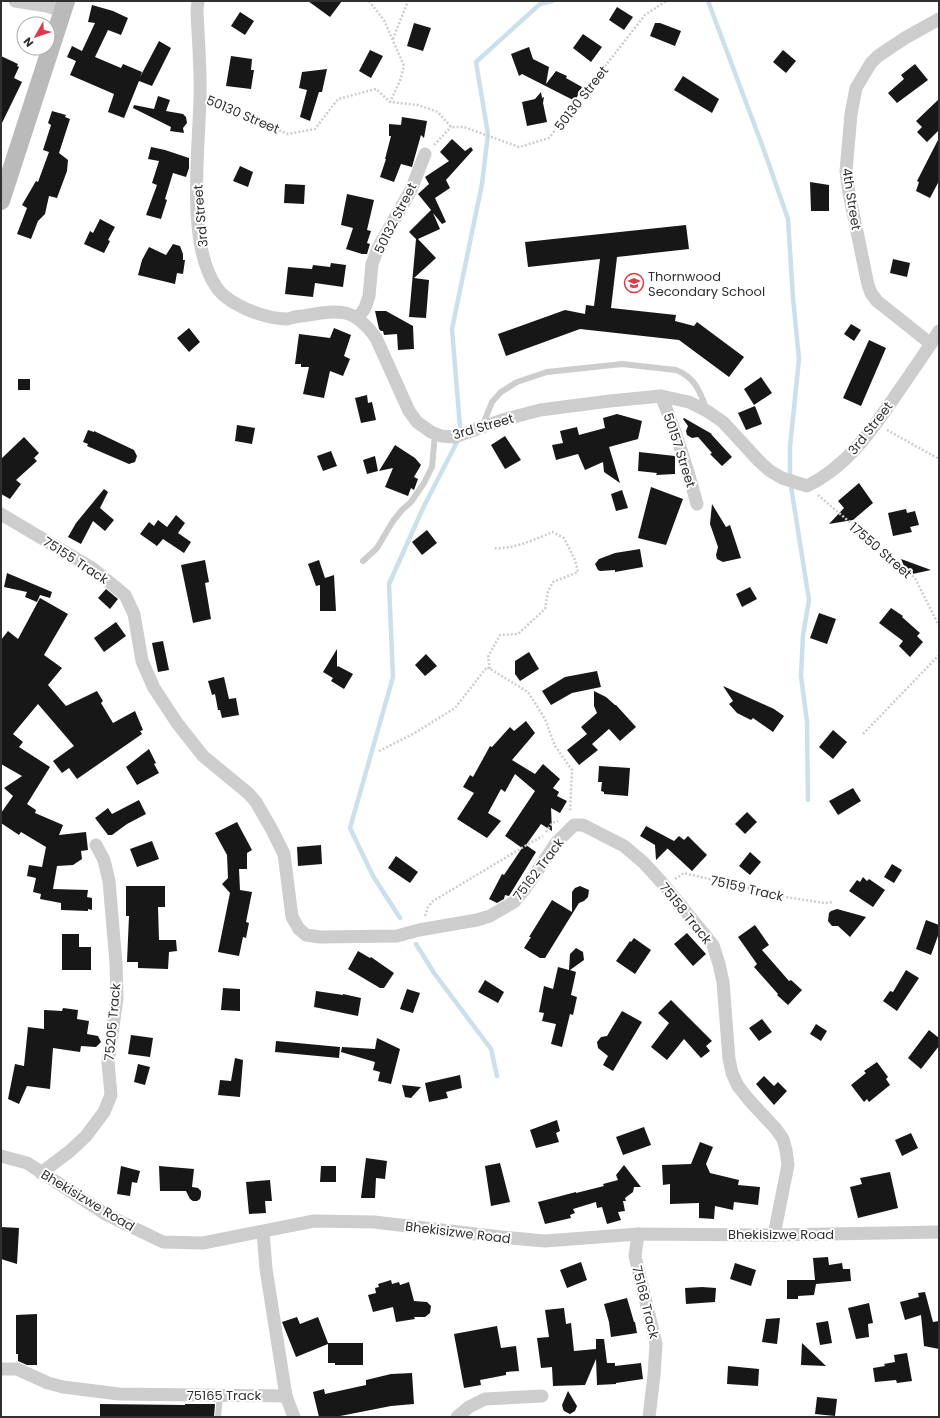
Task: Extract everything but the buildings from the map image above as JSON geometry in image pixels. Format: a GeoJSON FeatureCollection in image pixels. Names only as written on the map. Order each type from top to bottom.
{"type":"FeatureCollection","features":[{"type":"Feature","properties":{"kind":"street"},"geometry":{"type":"LineString","coordinates":[[1,200],[64,6],[47,6],[15,1]]}},
{"type":"Feature","properties":{"kind":"street","name":"3rd Street"},"geometry":{"type":"LineString","coordinates":[[198,1],[200,96],[196,192],[200,242],[208,270],[217,288],[226,297],[237,304],[263,317],[287,319],[333,311],[358,318],[376,338],[409,411],[417,422],[435,434],[455,437],[502,420],[540,410],[661,396],[689,402],[707,411],[723,422],[770,471],[782,478],[807,486],[822,479],[861,444],[939,331]]}},
{"type":"Feature","properties":{"kind":"street","name":"4th Street"},"geometry":{"type":"LineString","coordinates":[[930,344],[877,302],[871,294],[849,193],[846,171],[846,155],[856,88],[871,63],[878,56],[905,38],[939,19]]}},
{"type":"Feature","properties":{"kind":"street","name":"50132 Street"},"geometry":{"type":"LineString","coordinates":[[358,318],[365,308],[369,296],[372,264],[378,248],[411,190],[425,154]]}},
{"type":"Feature","properties":{"kind":"street","name":"50157 Street"},"geometry":{"type":"LineString","coordinates":[[661,396],[674,425],[697,504]]}},
{"type":"Feature","properties":{"kind":"street","name":"75155 Track"},"geometry":{"type":"LineString","coordinates":[[1,514],[92,568],[125,595],[134,614],[145,671],[154,688],[177,723],[203,756],[248,793],[256,802],[272,830],[284,854],[292,917],[299,929],[306,935],[320,937],[397,936],[419,930]]}},
{"type":"Feature","properties":{"kind":"street","name":"75162 Track"},"geometry":{"type":"LineString","coordinates":[[419,930],[477,920],[501,911],[514,902],[572,821]]}},
{"type":"Feature","properties":{"kind":"street","name":"75158 Track"},"geometry":{"type":"LineString","coordinates":[[572,821],[624,846],[644,863],[665,886],[713,945],[720,964],[724,982],[729,1060],[732,1073],[738,1086],[783,1139],[788,1165],[774,1235]]}},
{"type":"Feature","properties":{"kind":"street","name":"75205 Track"},"geometry":{"type":"LineString","coordinates":[[41,1173],[70,1151],[86,1136],[104,1112],[110,1094],[108,1062],[117,998],[116,963],[109,881],[104,860],[96,845]]}},
{"type":"Feature","properties":{"kind":"street","name":"Bhekisizwe Road"},"geometry":{"type":"LineString","coordinates":[[1,1156],[27,1164],[107,1215],[163,1242],[203,1243],[314,1221],[374,1222],[501,1238],[545,1241],[638,1234],[774,1235],[939,1232]]}},
{"type":"Feature","properties":{"kind":"street"},"geometry":{"type":"LineString","coordinates":[[264,1232],[266,1269],[286,1396],[294,1417]]}},
{"type":"Feature","properties":{"kind":"street","name":"75168 Track"},"geometry":{"type":"LineString","coordinates":[[638,1234],[635,1256],[656,1344],[649,1417]]}},
{"type":"Feature","properties":{"kind":"street","name":"75165 Track"},"geometry":{"type":"LineString","coordinates":[[1,1368],[17,1369],[48,1383],[63,1387],[118,1394],[286,1396]]}},
{"type":"Feature","properties":{"kind":"street"},"geometry":{"type":"LineString","coordinates":[[457,1417],[469,1407],[485,1399],[542,1396]]}},
{"type":"Feature","properties":{"kind":"lane"},"geometry":{"type":"LineString","coordinates":[[481,428],[492,402],[501,392],[517,382],[547,372],[622,364],[682,372],[698,387],[707,411]]}},
{"type":"Feature","properties":{"kind":"lane"},"geometry":{"type":"LineString","coordinates":[[363,562],[377,548],[393,521],[411,502],[424,483],[432,467],[435,434]]}},
{"type":"Feature","properties":{"kind":"lane"},"geometry":{"type":"LineString","coordinates":[[218,1417],[220,1395]]}},
{"type":"Feature","properties":{"kind":"path"},"geometry":{"type":"LineString","coordinates":[[369,1],[384,20],[404,66],[400,80],[390,102],[418,105],[438,112],[451,127],[425,154]]}},
{"type":"Feature","properties":{"kind":"path"},"geometry":{"type":"LineString","coordinates":[[393,40],[408,1]]}},
{"type":"Feature","properties":{"kind":"path","name":"50130 Street"},"geometry":{"type":"LineString","coordinates":[[451,127],[464,127],[519,147],[549,138],[645,15],[666,1]]}},
{"type":"Feature","properties":{"kind":"path","name":"50130 Street"},"geometry":{"type":"LineString","coordinates":[[200,96],[288,134],[315,129],[338,99],[376,89],[390,102]]}},
{"type":"Feature","properties":{"kind":"path"},"geometry":{"type":"LineString","coordinates":[[876,424],[939,460]]}},
{"type":"Feature","properties":{"kind":"path","name":"17550 Street"},"geometry":{"type":"LineString","coordinates":[[807,486],[915,578],[939,626]]}},
{"type":"Feature","properties":{"kind":"path"},"geometry":{"type":"LineString","coordinates":[[490,669],[488,657],[500,635],[518,634],[545,609],[548,591],[553,582],[578,572],[575,560],[564,538],[553,532],[512,546],[498,549],[493,548]]}},
{"type":"Feature","properties":{"kind":"path"},"geometry":{"type":"LineString","coordinates":[[863,734],[939,655]]}},
{"type":"Feature","properties":{"kind":"path"},"geometry":{"type":"LineString","coordinates":[[379,751],[413,734],[455,708],[487,667],[528,692],[545,719],[555,746],[572,770],[572,821],[552,823],[542,838],[530,843],[433,901],[428,907],[419,930]]}},
{"type":"Feature","properties":{"kind":"path","name":"75159 Track"},"geometry":{"type":"LineString","coordinates":[[665,886],[684,873],[785,897],[824,903],[834,902]]}},
{"type":"Feature","properties":{"kind":"waterway"},"geometry":{"type":"LineString","coordinates":[[460,427],[452,329],[482,184],[488,134],[476,62],[540,4],[552,1]]}},
{"type":"Feature","properties":{"kind":"waterway"},"geometry":{"type":"LineString","coordinates":[[708,1],[788,219],[793,298],[799,359],[790,447],[790,480],[809,600],[803,635],[801,676],[807,722],[808,800]]}},
{"type":"Feature","properties":{"kind":"waterway"},"geometry":{"type":"LineString","coordinates":[[400,918],[373,876],[350,828],[393,677],[389,584],[424,506],[457,442]]}},
{"type":"Feature","properties":{"kind":"waterway"},"geometry":{"type":"LineString","coordinates":[[416,944],[434,973],[491,1049],[497,1076]]}},
{"type":"Feature","properties":{"kind":"place","name":"Thornwood Secondary School"},"geometry":{"type":"Point","coordinates":[634,283]}}]}
